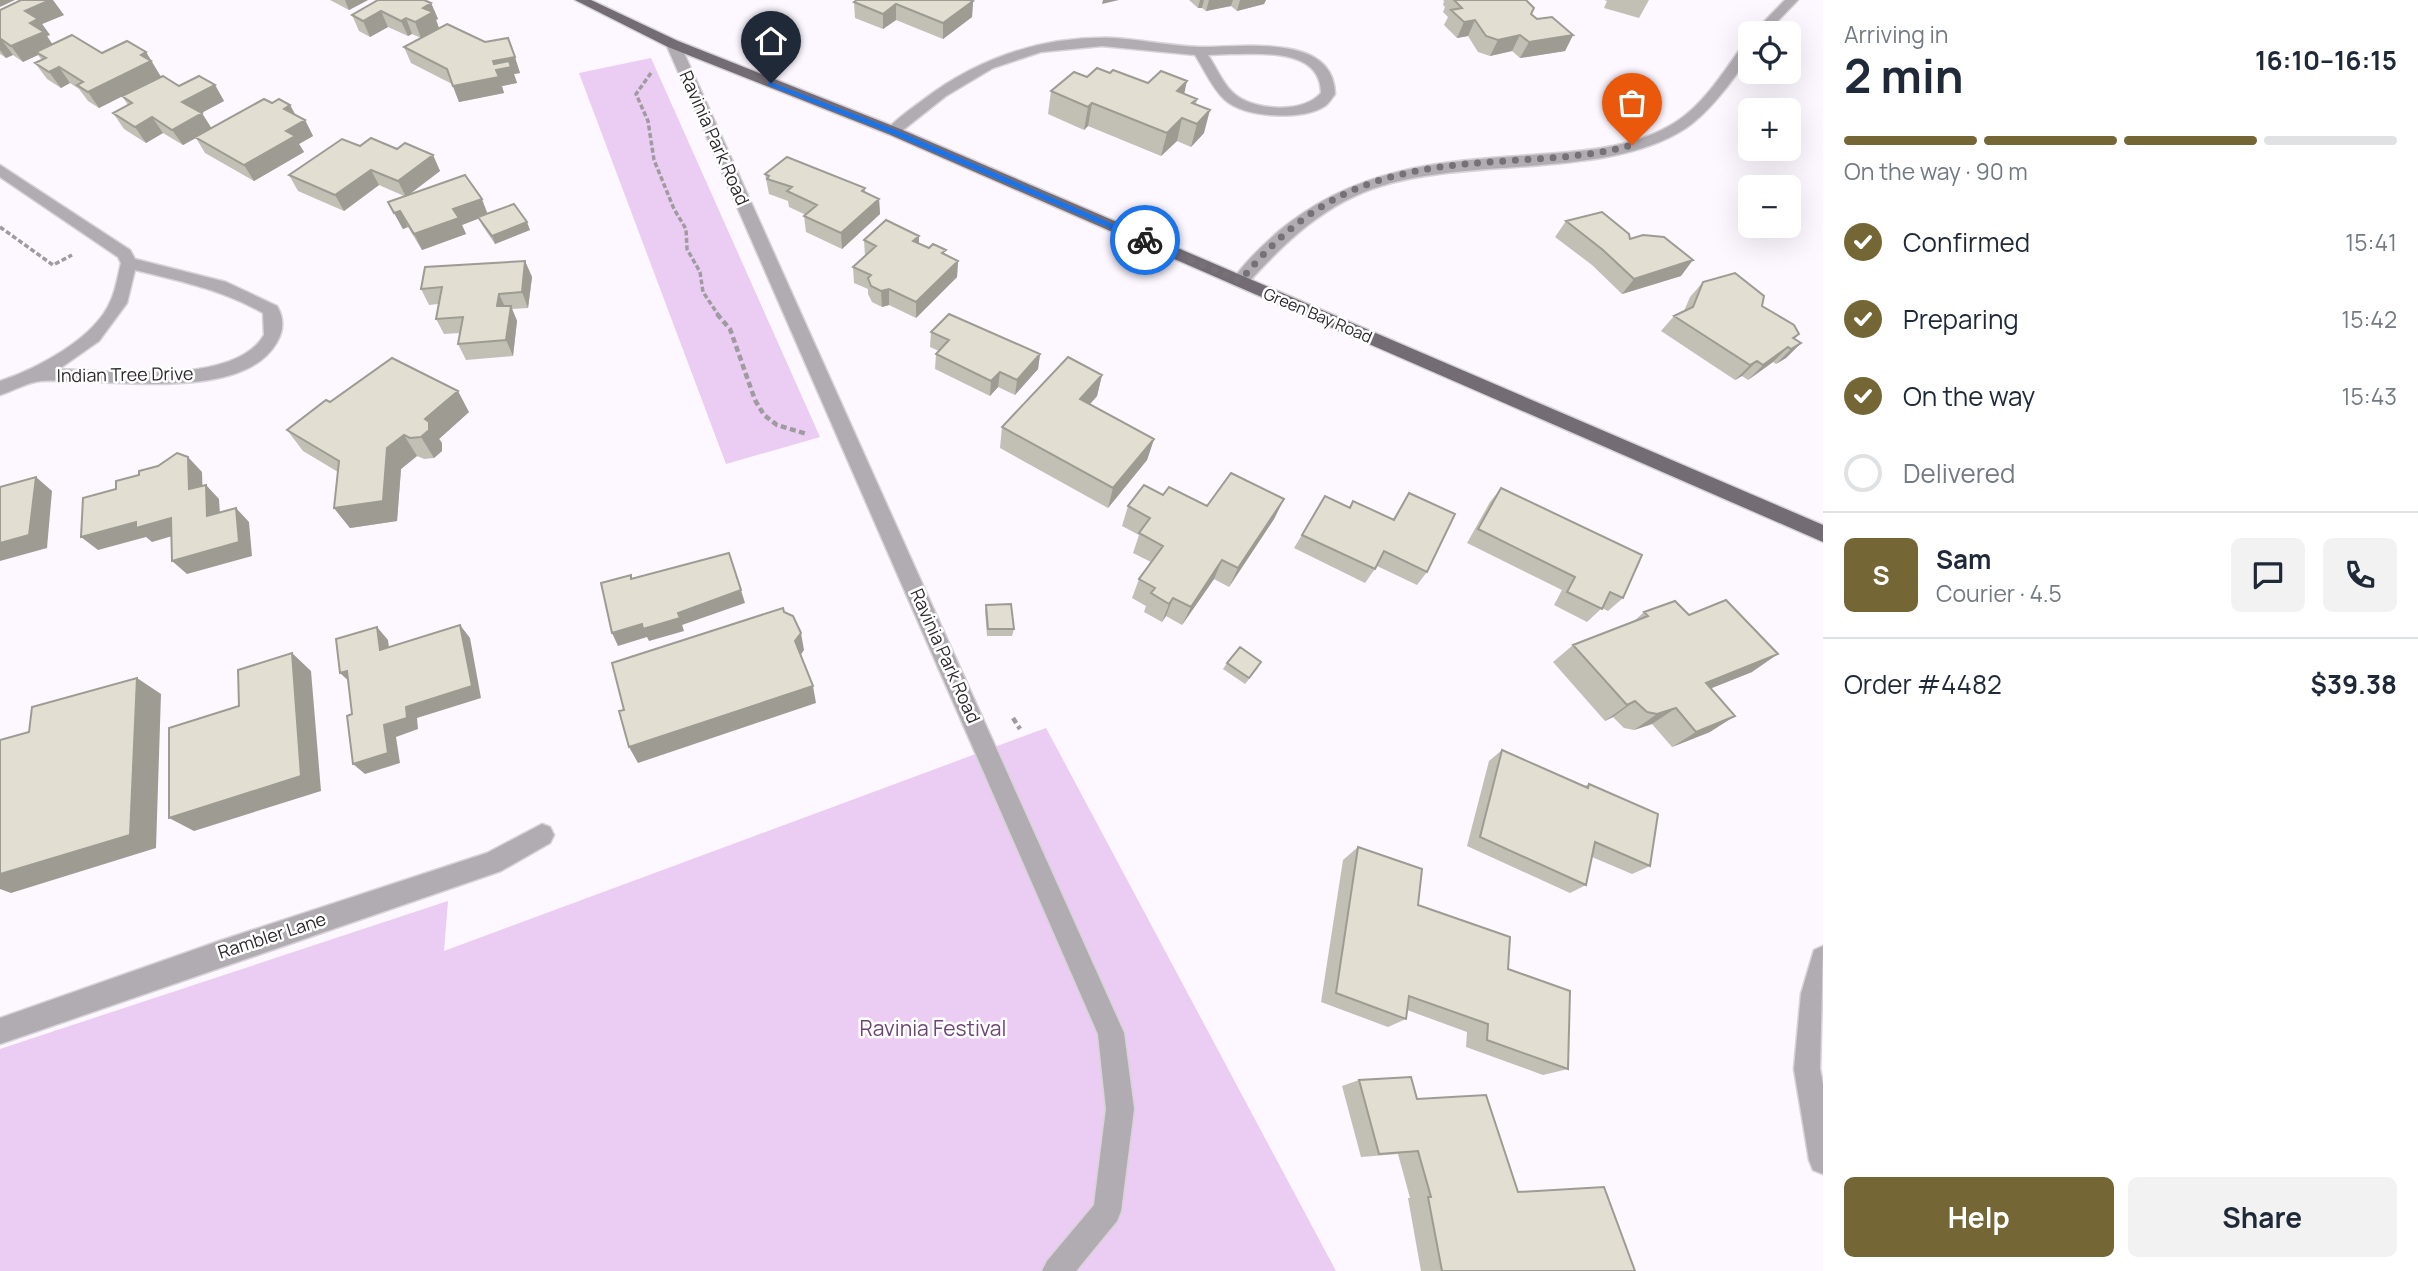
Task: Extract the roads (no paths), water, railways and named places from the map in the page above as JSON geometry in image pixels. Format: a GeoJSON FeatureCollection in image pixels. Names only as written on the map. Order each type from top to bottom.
{"type":"FeatureCollection","features":[{"type":"Feature","properties":{"kind":"main road","name":"Green Bay Road"},"geometry":{"type":"LineString","coordinates":[[581,0],[673,44],[893,131],[1823,534]]}},
{"type":"Feature","properties":{"kind":"street"},"geometry":{"type":"LineString","coordinates":[[1771,21],[1792,0]]}},
{"type":"Feature","properties":{"kind":"street"},"geometry":{"type":"LineString","coordinates":[[893,131],[970,73],[1023,51],[1101,42],[1199,51],[1248,50],[1301,55],[1316,64],[1326,75],[1330,86],[1326,96],[1315,105],[1301,110],[1265,111],[1232,99],[1199,51]]}},
{"type":"Feature","properties":{"kind":"street","name":"Ravinia Park Road"},"geometry":{"type":"LineString","coordinates":[[673,44],[1111,1032],[1120,1108],[1107,1211],[1057,1271]]}},
{"type":"Feature","properties":{"kind":"street"},"geometry":{"type":"LineString","coordinates":[[1240,281],[1266,249],[1309,212],[1352,190],[1401,173],[1460,164],[1564,158],[1610,152],[1653,139],[1679,126],[1702,109],[1738,61]]}},
{"type":"Feature","properties":{"kind":"street","name":"Indian Tree Drive"},"geometry":{"type":"LineString","coordinates":[[0,170],[124,254],[129,263],[119,303],[93,337],[37,376],[0,388]]}},
{"type":"Feature","properties":{"kind":"street","name":"Indian Tree Drive"},"geometry":{"type":"LineString","coordinates":[[37,376],[179,376],[211,373],[236,367],[254,357],[273,337],[276,326],[271,310],[255,300],[237,292],[129,263]]}},
{"type":"Feature","properties":{"kind":"street","name":"Rambler Lane"},"geometry":{"type":"LineString","coordinates":[[0,1031],[222,953],[493,863],[542,835]]}},
{"type":"Feature","properties":{"kind":"street"},"geometry":{"type":"LineString","coordinates":[[1823,959],[1814,995],[1807,1069],[1823,1160]]}},
{"type":"Feature","properties":{"kind":"park label","name":"Ravinia Festival"},"geometry":{"type":"Point","coordinates":[933,1029]}}]}
